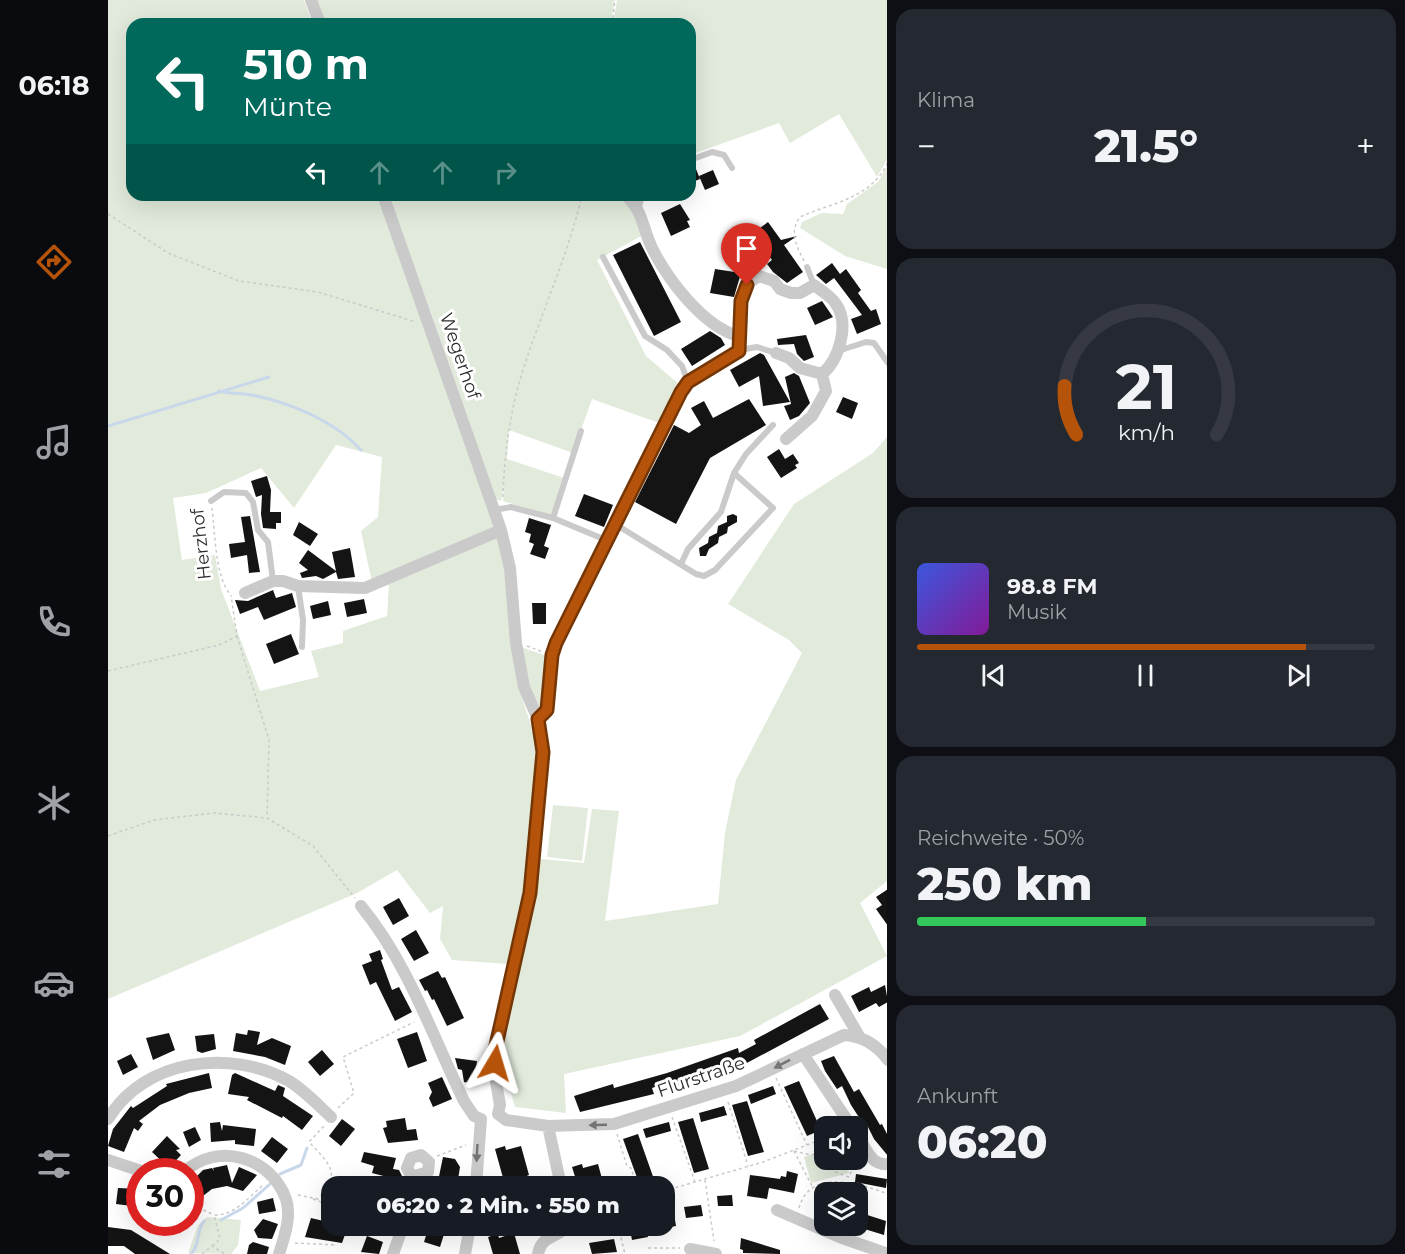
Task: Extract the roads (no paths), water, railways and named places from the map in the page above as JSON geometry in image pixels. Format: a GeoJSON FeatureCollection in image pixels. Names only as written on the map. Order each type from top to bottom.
{"type":"FeatureCollection","features":[{"type":"Feature","properties":{"kind":"street"},"geometry":{"type":"LineString","coordinates":[[312,0],[318,18]]}},
{"type":"Feature","properties":{"kind":"street","name":"Wegerhof"},"geometry":{"type":"LineString","coordinates":[[385,201],[501,530],[510,568],[516,643],[524,687],[538,719],[543,752],[528,905],[495,1050],[495,1076],[500,1105],[498,1114]]}},
{"type":"Feature","properties":{"kind":"street"},"geometry":{"type":"LineString","coordinates":[[640,201],[651,247],[677,289],[712,322],[738,336]]}},
{"type":"Feature","properties":{"kind":"street"},"geometry":{"type":"LineString","coordinates":[[538,719],[547,710],[552,655],[606,540],[688,382],[739,351],[741,301],[747,285],[759,276],[774,281],[780,289],[800,293],[814,285],[837,304],[842,316],[837,351],[830,367],[822,374]]}},
{"type":"Feature","properties":{"kind":"street"},"geometry":{"type":"LineString","coordinates":[[776,353],[789,358],[800,368],[822,374]]}},
{"type":"Feature","properties":{"kind":"street"},"geometry":{"type":"LineString","coordinates":[[786,439],[812,416],[817,408],[826,391],[822,374]]}},
{"type":"Feature","properties":{"kind":"street"},"geometry":{"type":"LineString","coordinates":[[245,593],[273,581],[283,581],[298,586],[365,588],[501,530]]}},
{"type":"Feature","properties":{"kind":"street"},"geometry":{"type":"LineString","coordinates":[[361,906],[383,933],[405,974],[464,1101],[474,1116],[481,1119],[498,1114]]}},
{"type":"Feature","properties":{"kind":"street"},"geometry":{"type":"LineString","coordinates":[[835,995],[859,1036],[881,1050],[887,1059]]}},
{"type":"Feature","properties":{"kind":"street","name":"Flurstraße"},"geometry":{"type":"LineString","coordinates":[[498,1114],[506,1120],[548,1126],[614,1124],[724,1090],[844,1035],[859,1036]]}},
{"type":"Feature","properties":{"kind":"street"},"geometry":{"type":"LineString","coordinates":[[803,1054],[843,1116]]}},
{"type":"Feature","properties":{"kind":"street"},"geometry":{"type":"LineString","coordinates":[[108,1119],[118,1103],[146,1082],[179,1067],[215,1061],[253,1067],[290,1081],[332,1117]]}},
{"type":"Feature","properties":{"kind":"street"},"geometry":{"type":"LineString","coordinates":[[476,1176],[481,1119]]}},
{"type":"Feature","properties":{"kind":"street"},"geometry":{"type":"LineString","coordinates":[[548,1126],[557,1176]]}},
{"type":"Feature","properties":{"kind":"street"},"geometry":{"type":"LineString","coordinates":[[868,1153],[872,1160],[880,1165],[887,1164]]}},
{"type":"Feature","properties":{"kind":"street"},"geometry":{"type":"LineString","coordinates":[[421,1155],[429,1162],[428,1172],[411,1182],[407,1168],[411,1158],[421,1155]]}},
{"type":"Feature","properties":{"kind":"street"},"geometry":{"type":"LineString","coordinates":[[204,1160],[218,1156],[241,1156],[256,1162],[273,1177],[286,1200],[287,1221],[281,1248]]}},
{"type":"Feature","properties":{"kind":"street"},"geometry":{"type":"LineString","coordinates":[[108,1160],[126,1166]]}},
{"type":"Feature","properties":{"kind":"street"},"geometry":{"type":"LineString","coordinates":[[777,1210],[797,1216],[842,1238],[887,1254]]}},
{"type":"Feature","properties":{"kind":"street"},"geometry":{"type":"LineString","coordinates":[[393,1254],[399,1236]]}},
{"type":"Feature","properties":{"kind":"street"},"geometry":{"type":"LineString","coordinates":[[465,1254],[468,1236]]}},
{"type":"Feature","properties":{"kind":"street"},"geometry":{"type":"LineString","coordinates":[[538,1254],[539,1245],[551,1236]]}},
{"type":"Feature","properties":{"kind":"street"},"geometry":{"type":"LineString","coordinates":[[690,1249],[715,1249]]}},
{"type":"Feature","properties":{"kind":"lane"},"geometry":{"type":"LineString","coordinates":[[696,158],[712,152],[724,155],[732,168]]}},
{"type":"Feature","properties":{"kind":"lane"},"geometry":{"type":"LineString","coordinates":[[603,257],[645,336],[667,350],[682,366],[688,382]]}},
{"type":"Feature","properties":{"kind":"lane"},"geometry":{"type":"LineString","coordinates":[[807,267],[814,285]]}},
{"type":"Feature","properties":{"kind":"lane"},"geometry":{"type":"LineString","coordinates":[[837,351],[872,342],[879,347],[887,361]]}},
{"type":"Feature","properties":{"kind":"lane"},"geometry":{"type":"LineString","coordinates":[[739,351],[757,347],[776,353]]}},
{"type":"Feature","properties":{"kind":"lane"},"geometry":{"type":"LineString","coordinates":[[681,564],[687,549],[721,512],[734,473],[746,454],[773,424]]}},
{"type":"Feature","properties":{"kind":"lane"},"geometry":{"type":"LineString","coordinates":[[553,518],[581,431]]}},
{"type":"Feature","properties":{"kind":"lane"},"geometry":{"type":"LineString","coordinates":[[615,524],[704,576],[714,570],[773,508],[734,473]]}},
{"type":"Feature","properties":{"kind":"lane","name":"Herzhof"},"geometry":{"type":"LineString","coordinates":[[211,501],[224,492],[246,493],[253,502],[258,530],[268,542],[273,581]]}},
{"type":"Feature","properties":{"kind":"lane"},"geometry":{"type":"LineString","coordinates":[[494,510],[511,507],[553,518],[606,540]]}},
{"type":"Feature","properties":{"kind":"lane"},"geometry":{"type":"LineString","coordinates":[[298,586],[303,620],[302,647]]}},
{"type":"Feature","properties":{"kind":"waterway"},"geometry":{"type":"LineString","coordinates":[[108,426],[269,377]]}},
{"type":"Feature","properties":{"kind":"waterway"},"geometry":{"type":"LineString","coordinates":[[219,391],[257,396],[299,409],[327,423],[361,450]]}},
{"type":"Feature","properties":{"kind":"waterway"},"geometry":{"type":"LineString","coordinates":[[280,1174],[301,1165],[307,1148]]}},
{"type":"Feature","properties":{"kind":"waterway"},"geometry":{"type":"LineString","coordinates":[[221,1220],[243,1208],[270,1184]]}},
{"type":"Feature","properties":{"kind":"waterway"},"geometry":{"type":"LineString","coordinates":[[191,1254],[196,1247],[198,1236]]}}]}
